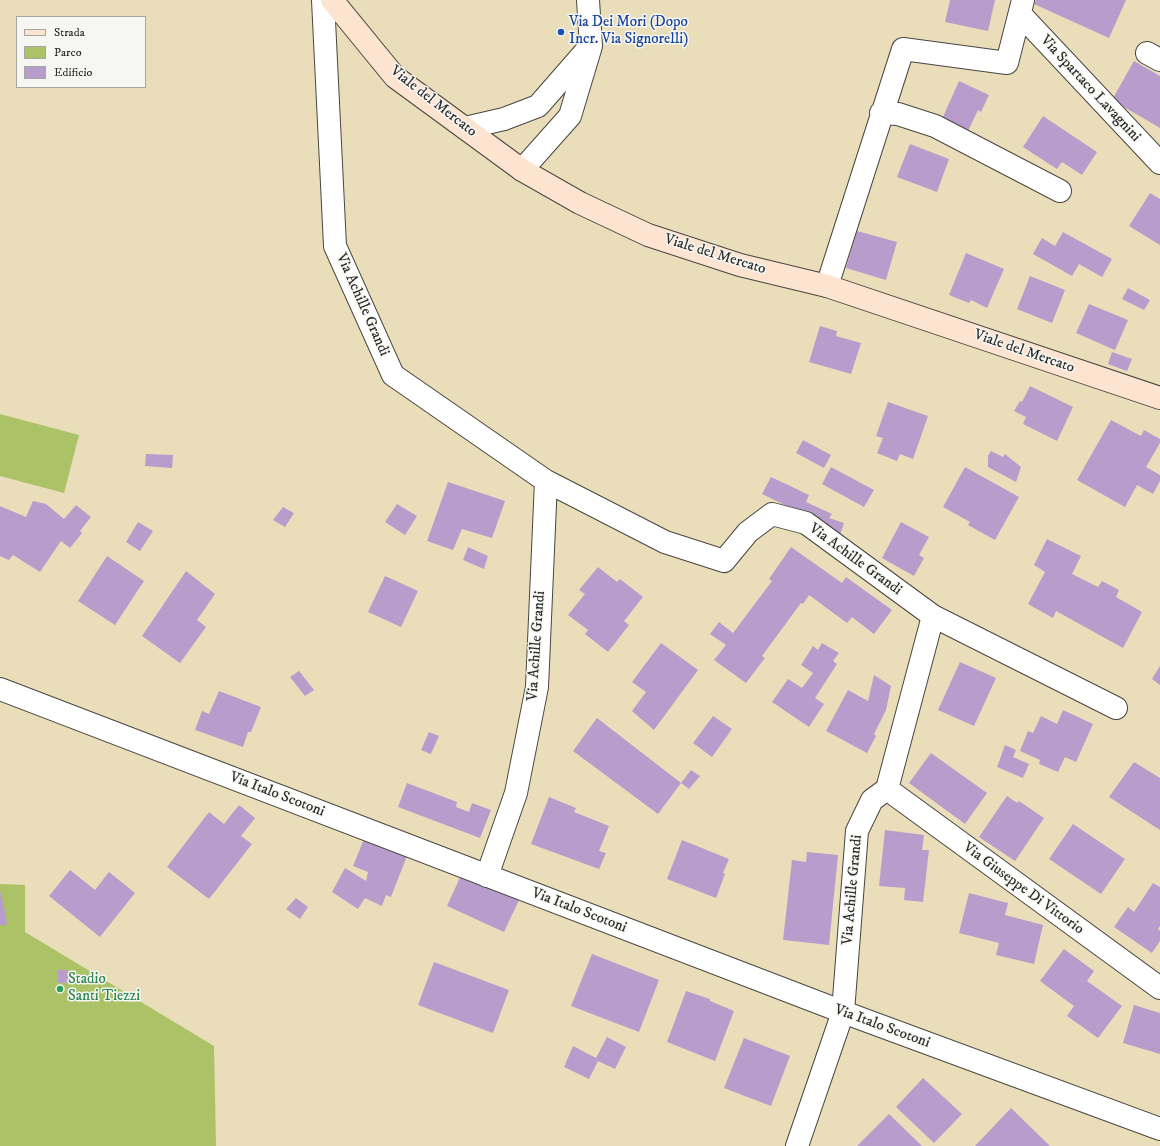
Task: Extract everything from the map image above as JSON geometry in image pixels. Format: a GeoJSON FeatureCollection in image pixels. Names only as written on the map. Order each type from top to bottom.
{"type":"FeatureCollection","features":[{"type":"Feature","properties":{"kind":"main road","name":"Viale del Mercato"},"geometry":{"type":"LineString","coordinates":[[332,0],[396,77],[522,170],[580,203],[648,234],[740,265],[827,286],[1160,398]]}},
{"type":"Feature","properties":{"kind":"street","name":"Via Achille Grandi"},"geometry":{"type":"LineString","coordinates":[[323,0],[335,246],[393,375],[546,481],[665,542],[724,561],[748,532],[772,514],[806,523],[933,616],[1116,708]]}},
{"type":"Feature","properties":{"kind":"street"},"geometry":{"type":"LineString","coordinates":[[522,170],[570,116],[591,46],[588,0]]}},
{"type":"Feature","properties":{"kind":"street","name":"Via Spartaco Lavagnini"},"geometry":{"type":"LineString","coordinates":[[827,286],[881,113],[903,49],[1007,62],[1022,7]]}},
{"type":"Feature","properties":{"kind":"street","name":"Via Spartaco Lavagnini"},"geometry":{"type":"LineString","coordinates":[[1022,7],[1160,163]]}},
{"type":"Feature","properties":{"kind":"street"},"geometry":{"type":"LineString","coordinates":[[465,128],[504,119],[538,106],[591,46]]}},
{"type":"Feature","properties":{"kind":"street"},"geometry":{"type":"LineString","coordinates":[[881,113],[898,114],[935,126],[1060,191]]}},
{"type":"Feature","properties":{"kind":"street","name":"Via Achille Grandi"},"geometry":{"type":"LineString","coordinates":[[487,876],[516,793],[537,687],[546,481]]}},
{"type":"Feature","properties":{"kind":"street"},"geometry":{"type":"LineString","coordinates":[[886,789],[933,616]]}},
{"type":"Feature","properties":{"kind":"street","name":"Via Italo Scotoni"},"geometry":{"type":"LineString","coordinates":[[0,689],[843,1012],[1160,1130]]}},
{"type":"Feature","properties":{"kind":"street","name":"Via Achille Grandi"},"geometry":{"type":"LineString","coordinates":[[797,1146],[843,1012],[857,831],[872,800],[886,789]]}},
{"type":"Feature","properties":{"kind":"street","name":"Via Giuseppe Di Vittorio"},"geometry":{"type":"LineString","coordinates":[[886,789],[1160,988]]}},
{"type":"Feature","properties":{"kind":"green space"},"geometry":{"type":"Polygon","coordinates":[[[0,414],[79,435],[64,493],[0,476],[0,414]]]}},
{"type":"Feature","properties":{"kind":"green space","name":"Stadio Santi Tiezzi"},"geometry":{"type":"Polygon","coordinates":[[[0,884],[25,885],[25,932],[214,1046],[216,1146],[0,1146],[0,884]]]}},
{"type":"Feature","properties":{"kind":"building"},"geometry":{"type":"Polygon","coordinates":[[[950,0],[995,0],[988,31],[945,22],[950,0]]]}},
{"type":"Feature","properties":{"kind":"building"},"geometry":{"type":"Polygon","coordinates":[[[1036,0],[1126,0],[1109,38],[1034,4],[1036,0]]]}},
{"type":"Feature","properties":{"kind":"building"},"geometry":{"type":"Polygon","coordinates":[[[1134,61],[1160,76],[1160,128],[1112,100],[1134,61]]]}},
{"type":"Feature","properties":{"kind":"building"},"geometry":{"type":"Polygon","coordinates":[[[959,81],[989,95],[981,112],[978,110],[968,131],[942,119],[959,81]]]}},
{"type":"Feature","properties":{"kind":"building"},"geometry":{"type":"Polygon","coordinates":[[[1043,116],[1097,152],[1082,175],[1062,162],[1057,169],[1023,147],[1043,116]]]}},
{"type":"Feature","properties":{"kind":"building"},"geometry":{"type":"Polygon","coordinates":[[[910,144],[949,159],[937,192],[897,177],[910,144]]]}},
{"type":"Feature","properties":{"kind":"building"},"geometry":{"type":"Polygon","coordinates":[[[1150,193],[1160,199],[1160,245],[1129,226],[1150,193]]]}},
{"type":"Feature","properties":{"kind":"building"},"geometry":{"type":"Polygon","coordinates":[[[857,231],[897,242],[886,280],[846,268],[857,231]]]}},
{"type":"Feature","properties":{"kind":"building"},"geometry":{"type":"Polygon","coordinates":[[[1063,232],[1112,259],[1102,277],[1079,264],[1072,276],[1033,254],[1042,238],[1055,246],[1063,232]]]}},
{"type":"Feature","properties":{"kind":"building"},"geometry":{"type":"Polygon","coordinates":[[[966,253],[1004,269],[987,308],[971,300],[969,303],[949,295],[966,253]]]}},
{"type":"Feature","properties":{"kind":"building"},"geometry":{"type":"Polygon","coordinates":[[[1030,276],[1065,290],[1052,323],[1017,309],[1030,276]]]}},
{"type":"Feature","properties":{"kind":"building"},"geometry":{"type":"Polygon","coordinates":[[[1128,288],[1150,300],[1144,310],[1122,299],[1128,288]]]}},
{"type":"Feature","properties":{"kind":"building"},"geometry":{"type":"Polygon","coordinates":[[[1089,304],[1128,320],[1115,350],[1076,333],[1089,304]]]}},
{"type":"Feature","properties":{"kind":"building"},"geometry":{"type":"Polygon","coordinates":[[[820,326],[837,331],[836,336],[861,343],[851,374],[809,362],[820,326]]]}},
{"type":"Feature","properties":{"kind":"building"},"geometry":{"type":"Polygon","coordinates":[[[1112,352],[1132,359],[1127,371],[1108,364],[1112,352]]]}},
{"type":"Feature","properties":{"kind":"building"},"geometry":{"type":"Polygon","coordinates":[[[1030,386],[1073,407],[1057,441],[1023,424],[1026,417],[1014,411],[1020,401],[1022,402],[1030,386]]]}},
{"type":"Feature","properties":{"kind":"building"},"geometry":{"type":"Polygon","coordinates":[[[888,402],[928,416],[913,459],[900,454],[897,461],[877,453],[883,438],[876,436],[888,402]]]}},
{"type":"Feature","properties":{"kind":"building"},"geometry":{"type":"Polygon","coordinates":[[[1111,420],[1141,436],[1144,430],[1160,439],[1160,443],[1146,467],[1160,475],[1160,481],[1153,494],[1137,485],[1125,507],[1077,480],[1111,420]]]}},
{"type":"Feature","properties":{"kind":"building"},"geometry":{"type":"Polygon","coordinates":[[[803,440],[831,455],[824,468],[796,453],[803,440]]]}},
{"type":"Feature","properties":{"kind":"building"},"geometry":{"type":"Polygon","coordinates":[[[991,451],[1003,457],[1005,454],[1021,467],[1016,482],[988,467],[988,456],[991,451]]]}},
{"type":"Feature","properties":{"kind":"building"},"geometry":{"type":"Polygon","coordinates":[[[146,454],[173,455],[172,468],[145,466],[146,454]]]}},
{"type":"Feature","properties":{"kind":"building"},"geometry":{"type":"Polygon","coordinates":[[[831,467],[874,490],[864,507],[822,484],[831,467]]]}},
{"type":"Feature","properties":{"kind":"building"},"geometry":{"type":"Polygon","coordinates":[[[965,467],[1019,497],[995,540],[968,525],[970,522],[943,507],[965,467]]]}},
{"type":"Feature","properties":{"kind":"building"},"geometry":{"type":"Polygon","coordinates":[[[771,477],[809,495],[806,502],[832,514],[829,518],[844,523],[840,535],[801,513],[762,494],[771,477]]]}},
{"type":"Feature","properties":{"kind":"building"},"geometry":{"type":"Polygon","coordinates":[[[448,482],[505,501],[492,538],[462,529],[453,550],[427,541],[448,482]]]}},
{"type":"Feature","properties":{"kind":"building"},"geometry":{"type":"Polygon","coordinates":[[[33,501],[46,504],[64,519],[76,505],[91,517],[80,531],[82,533],[70,548],[61,541],[40,572],[13,555],[9,560],[0,556],[0,506],[26,517],[33,501]]]}},
{"type":"Feature","properties":{"kind":"building"},"geometry":{"type":"Polygon","coordinates":[[[397,504],[417,516],[405,535],[385,522],[397,504]]]}},
{"type":"Feature","properties":{"kind":"building"},"geometry":{"type":"Polygon","coordinates":[[[283,507],[294,513],[285,527],[273,520],[283,507]]]}},
{"type":"Feature","properties":{"kind":"building"},"geometry":{"type":"Polygon","coordinates":[[[138,522],[153,531],[140,551],[126,542],[138,522]]]}},
{"type":"Feature","properties":{"kind":"building"},"geometry":{"type":"Polygon","coordinates":[[[901,522],[929,537],[919,555],[924,558],[914,576],[882,558],[901,522]]]}},
{"type":"Feature","properties":{"kind":"building"},"geometry":{"type":"Polygon","coordinates":[[[1047,539],[1081,556],[1072,574],[1098,587],[1102,581],[1119,590],[1116,597],[1142,612],[1123,648],[1056,611],[1053,618],[1028,604],[1045,572],[1034,565],[1047,539]]]}},
{"type":"Feature","properties":{"kind":"building"},"geometry":{"type":"Polygon","coordinates":[[[468,547],[488,556],[484,569],[463,560],[468,547]]]}},
{"type":"Feature","properties":{"kind":"building"},"geometry":{"type":"Polygon","coordinates":[[[791,547],[842,583],[846,577],[892,610],[874,634],[852,617],[847,623],[809,595],[803,604],[801,603],[762,656],[765,658],[746,683],[714,660],[726,645],[710,634],[719,622],[733,633],[772,581],[769,579],[791,547]]]}},
{"type":"Feature","properties":{"kind":"building"},"geometry":{"type":"Polygon","coordinates":[[[107,556],[144,581],[115,625],[78,601],[107,556]]]}},
{"type":"Feature","properties":{"kind":"building"},"geometry":{"type":"Polygon","coordinates":[[[598,567],[617,582],[620,579],[643,597],[624,621],[629,625],[608,652],[585,634],[588,630],[568,615],[585,594],[579,590],[598,567]]]}},
{"type":"Feature","properties":{"kind":"building"},"geometry":{"type":"Polygon","coordinates":[[[186,571],[215,594],[197,620],[206,627],[180,663],[142,636],[186,571]]]}},
{"type":"Feature","properties":{"kind":"building"},"geometry":{"type":"Polygon","coordinates":[[[385,576],[418,591],[401,627],[368,612],[385,576]]]}},
{"type":"Feature","properties":{"kind":"building"},"geometry":{"type":"Polygon","coordinates":[[[661,643],[698,670],[654,730],[632,711],[646,692],[632,682],[661,643]]]}},
{"type":"Feature","properties":{"kind":"building"},"geometry":{"type":"Polygon","coordinates":[[[822,643],[839,653],[833,661],[837,664],[815,698],[824,704],[809,727],[772,702],[788,679],[802,688],[813,673],[801,665],[813,646],[818,650],[822,643]]]}},
{"type":"Feature","properties":{"kind":"building"},"geometry":{"type":"Polygon","coordinates":[[[960,662],[996,678],[974,726],[938,710],[960,662]]]}},
{"type":"Feature","properties":{"kind":"building"},"geometry":{"type":"Polygon","coordinates":[[[1160,666],[1160,685],[1152,679],[1160,666]]]}},
{"type":"Feature","properties":{"kind":"building"},"geometry":{"type":"Polygon","coordinates":[[[299,671],[314,690],[305,696],[290,677],[299,671]]]}},
{"type":"Feature","properties":{"kind":"building"},"geometry":{"type":"Polygon","coordinates":[[[874,675],[891,686],[886,710],[874,734],[876,736],[867,753],[826,731],[848,690],[868,701],[874,675]]]}},
{"type":"Feature","properties":{"kind":"building"},"geometry":{"type":"Polygon","coordinates":[[[219,691],[261,707],[251,732],[248,732],[243,747],[195,730],[202,711],[209,714],[219,691]]]}},
{"type":"Feature","properties":{"kind":"building"},"geometry":{"type":"Polygon","coordinates":[[[1063,710],[1093,724],[1076,762],[1065,757],[1058,772],[1039,764],[1040,760],[1020,751],[1028,731],[1033,733],[1041,716],[1057,724],[1063,710]]]}},
{"type":"Feature","properties":{"kind":"building"},"geometry":{"type":"Polygon","coordinates":[[[713,716],[732,729],[712,757],[693,743],[713,716]]]}},
{"type":"Feature","properties":{"kind":"building"},"geometry":{"type":"Polygon","coordinates":[[[597,718],[681,783],[658,814],[573,751],[597,718]]]}},
{"type":"Feature","properties":{"kind":"building"},"geometry":{"type":"Polygon","coordinates":[[[429,732],[439,736],[431,754],[421,750],[429,732]]]}},
{"type":"Feature","properties":{"kind":"building"},"geometry":{"type":"Polygon","coordinates":[[[1005,745],[1016,750],[1013,757],[1029,764],[1023,778],[997,767],[1005,745]]]}},
{"type":"Feature","properties":{"kind":"building"},"geometry":{"type":"Polygon","coordinates":[[[931,753],[987,793],[965,824],[909,783],[931,753]]]}},
{"type":"Feature","properties":{"kind":"building"},"geometry":{"type":"Polygon","coordinates":[[[1134,762],[1160,778],[1160,830],[1109,797],[1134,762]]]}},
{"type":"Feature","properties":{"kind":"building"},"geometry":{"type":"Polygon","coordinates":[[[691,770],[700,776],[689,789],[681,783],[691,770]]]}},
{"type":"Feature","properties":{"kind":"building"},"geometry":{"type":"Polygon","coordinates":[[[407,783],[457,802],[456,807],[469,812],[472,803],[491,810],[480,838],[398,807],[407,783]]]}},
{"type":"Feature","properties":{"kind":"building"},"geometry":{"type":"Polygon","coordinates":[[[1007,796],[1017,803],[1019,801],[1044,818],[1015,861],[979,837],[1007,796]]]}},
{"type":"Feature","properties":{"kind":"building"},"geometry":{"type":"Polygon","coordinates":[[[549,797],[576,808],[574,812],[609,826],[599,851],[606,853],[599,869],[531,844],[549,797]]]}},
{"type":"Feature","properties":{"kind":"building"},"geometry":{"type":"Polygon","coordinates":[[[239,805],[255,818],[241,836],[252,844],[209,899],[167,867],[209,812],[224,824],[239,805]]]}},
{"type":"Feature","properties":{"kind":"building"},"geometry":{"type":"Polygon","coordinates":[[[1073,824],[1125,859],[1101,894],[1049,859],[1073,824]]]}},
{"type":"Feature","properties":{"kind":"building"},"geometry":{"type":"Polygon","coordinates":[[[885,830],[924,835],[922,850],[929,850],[923,902],[904,900],[905,888],[879,886],[885,830]]]}},
{"type":"Feature","properties":{"kind":"building"},"geometry":{"type":"Polygon","coordinates":[[[364,839],[407,856],[391,897],[386,895],[382,906],[365,898],[358,909],[332,892],[345,868],[366,881],[368,872],[353,866],[364,839]]]}},
{"type":"Feature","properties":{"kind":"building"},"geometry":{"type":"Polygon","coordinates":[[[682,840],[729,859],[723,873],[725,874],[716,898],[667,879],[682,840]]]}},
{"type":"Feature","properties":{"kind":"building"},"geometry":{"type":"Polygon","coordinates":[[[807,852],[838,855],[829,945],[783,940],[792,860],[806,862],[807,852]]]}},
{"type":"Feature","properties":{"kind":"building"},"geometry":{"type":"Polygon","coordinates":[[[70,870],[95,890],[109,872],[135,893],[100,937],[49,896],[70,870]]]}},
{"type":"Feature","properties":{"kind":"building"},"geometry":{"type":"Polygon","coordinates":[[[462,873],[519,900],[504,932],[447,906],[462,873]]]}},
{"type":"Feature","properties":{"kind":"building"},"geometry":{"type":"Polygon","coordinates":[[[1153,883],[1160,887],[1160,926],[1158,929],[1160,931],[1160,941],[1152,953],[1114,927],[1128,907],[1134,912],[1153,883]]]}},
{"type":"Feature","properties":{"kind":"building"},"geometry":{"type":"Polygon","coordinates":[[[0,891],[6,915],[7,925],[0,925],[0,891]]]}},
{"type":"Feature","properties":{"kind":"building"},"geometry":{"type":"Polygon","coordinates":[[[969,893],[1008,903],[1005,915],[1043,925],[1034,964],[996,955],[999,943],[959,933],[969,893]]]}},
{"type":"Feature","properties":{"kind":"building"},"geometry":{"type":"Polygon","coordinates":[[[296,898],[308,907],[300,919],[286,909],[296,898]]]}},
{"type":"Feature","properties":{"kind":"building"},"geometry":{"type":"Polygon","coordinates":[[[1064,949],[1094,971],[1087,981],[1122,1006],[1098,1038],[1067,1016],[1074,1006],[1040,981],[1064,949]]]}},
{"type":"Feature","properties":{"kind":"building"},"geometry":{"type":"Polygon","coordinates":[[[592,954],[659,980],[639,1032],[571,1006],[592,954]]]}},
{"type":"Feature","properties":{"kind":"building"},"geometry":{"type":"Polygon","coordinates":[[[434,962],[509,990],[493,1033],[418,1005],[434,962]]]}},
{"type":"Feature","properties":{"kind":"building"},"geometry":{"type":"Polygon","coordinates":[[[58,970],[68,970],[68,983],[58,983],[58,970]]]}},
{"type":"Feature","properties":{"kind":"building"},"geometry":{"type":"Polygon","coordinates":[[[686,991],[710,999],[710,1001],[734,1011],[715,1061],[667,1042],[686,991]]]}},
{"type":"Feature","properties":{"kind":"building"},"geometry":{"type":"Polygon","coordinates":[[[1134,1005],[1160,1013],[1160,1054],[1123,1043],[1134,1005]]]}},
{"type":"Feature","properties":{"kind":"building"},"geometry":{"type":"Polygon","coordinates":[[[607,1037],[626,1047],[615,1069],[598,1061],[589,1079],[564,1067],[573,1046],[596,1058],[607,1037]]]}},
{"type":"Feature","properties":{"kind":"building"},"geometry":{"type":"Polygon","coordinates":[[[744,1038],[790,1056],[771,1106],[724,1088],[744,1038]]]}},
{"type":"Feature","properties":{"kind":"building"},"geometry":{"type":"Polygon","coordinates":[[[923,1078],[962,1114],[934,1143],[896,1107],[923,1078]]]}},
{"type":"Feature","properties":{"kind":"building"},"geometry":{"type":"Polygon","coordinates":[[[1011,1108],[1050,1146],[975,1146],[1011,1108]]]}},
{"type":"Feature","properties":{"kind":"building"},"geometry":{"type":"Polygon","coordinates":[[[889,1114],[922,1146],[857,1146],[889,1114]]]}},
{"type":"Feature","properties":{"kind":"place","name":"Via Dei Mori (Dopo Incr. Via Signorelli)"},"geometry":{"type":"Point","coordinates":[561,32]}},
{"type":"Feature","properties":{"kind":"place","name":"Stadio Santi Tiezzi"},"geometry":{"type":"Point","coordinates":[60,989]}}]}
